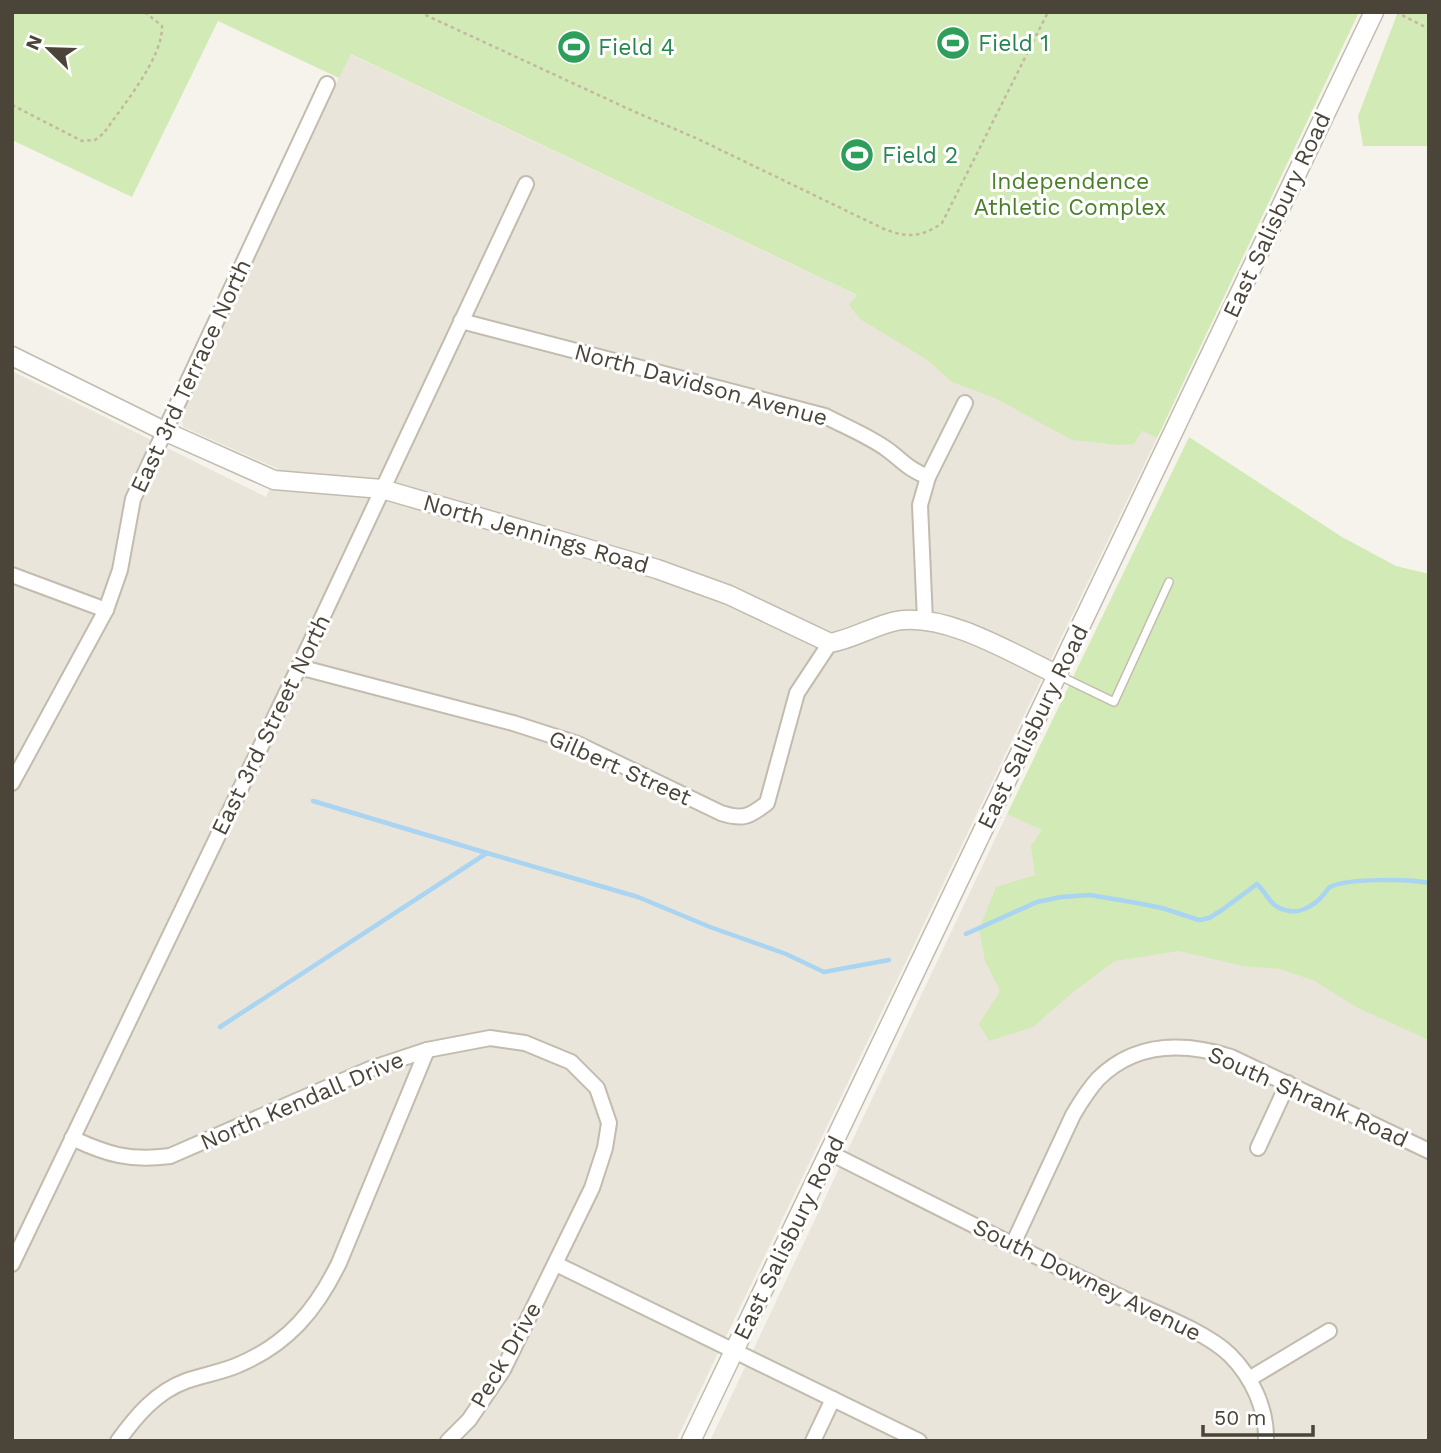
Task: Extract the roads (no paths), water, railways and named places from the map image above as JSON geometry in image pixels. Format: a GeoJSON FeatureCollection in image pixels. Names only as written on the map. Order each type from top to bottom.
{"type":"FeatureCollection","features":[{"type":"Feature","properties":{"kind":"street","name":"East Salisbury Road"},"geometry":{"type":"LineString","coordinates":[[691,1441],[1374,12]]}},
{"type":"Feature","properties":{"kind":"street","name":"East 3rd Terrace North"},"geometry":{"type":"LineString","coordinates":[[12,783],[106,610],[120,570],[133,499],[327,85]]}},
{"type":"Feature","properties":{"kind":"street","name":"East 3rd Street North"},"geometry":{"type":"LineString","coordinates":[[12,1264],[299,667],[526,184]]}},
{"type":"Feature","properties":{"kind":"street","name":"North Davidson Avenue"},"geometry":{"type":"LineString","coordinates":[[461,321],[825,416],[868,438],[888,450],[909,469],[928,477]]}},
{"type":"Feature","properties":{"kind":"street","name":"North Jennings Road"},"geometry":{"type":"LineString","coordinates":[[12,356],[164,431],[274,480],[382,489],[657,569],[729,595],[830,643]]}},
{"type":"Feature","properties":{"kind":"street"},"geometry":{"type":"LineString","coordinates":[[925,621],[920,505],[928,477],[965,403]]}},
{"type":"Feature","properties":{"kind":"street"},"geometry":{"type":"LineString","coordinates":[[12,575],[106,610]]}},
{"type":"Feature","properties":{"kind":"street"},"geometry":{"type":"LineString","coordinates":[[830,643],[844,641],[898,621],[925,621],[953,626],[1058,675]]}},
{"type":"Feature","properties":{"kind":"street","name":"Gilbert Street"},"geometry":{"type":"LineString","coordinates":[[299,667],[513,723],[578,744],[721,813],[738,818],[752,815],[767,803],[797,693],[830,643]]}},
{"type":"Feature","properties":{"kind":"street","name":"North Kendall Drive"},"geometry":{"type":"LineString","coordinates":[[72,1138],[96,1150],[120,1157],[170,1157],[370,1069],[427,1050],[490,1038],[525,1043],[571,1062],[597,1088],[610,1123],[592,1188],[556,1264]]}},
{"type":"Feature","properties":{"kind":"street","name":"South Shrank Road"},"geometry":{"type":"LineString","coordinates":[[1013,1244],[1073,1115],[1085,1096],[1098,1079],[1145,1051],[1179,1046],[1212,1051],[1288,1083],[1429,1151]]}},
{"type":"Feature","properties":{"kind":"street"},"geometry":{"type":"LineString","coordinates":[[118,1441],[138,1414],[159,1396],[183,1382],[239,1365],[272,1347],[304,1320],[324,1293],[339,1263],[427,1050]]}},
{"type":"Feature","properties":{"kind":"street"},"geometry":{"type":"LineString","coordinates":[[1258,1148],[1288,1083]]}},
{"type":"Feature","properties":{"kind":"street","name":"South Downey Avenue"},"geometry":{"type":"LineString","coordinates":[[830,1153],[1205,1337],[1230,1354],[1249,1380],[1259,1399],[1266,1441]]}},
{"type":"Feature","properties":{"kind":"street"},"geometry":{"type":"LineString","coordinates":[[556,1264],[919,1441]]}},
{"type":"Feature","properties":{"kind":"street","name":"Peck Drive"},"geometry":{"type":"LineString","coordinates":[[448,1441],[469,1420],[503,1370],[556,1264]]}},
{"type":"Feature","properties":{"kind":"street"},"geometry":{"type":"LineString","coordinates":[[1249,1380],[1329,1331]]}},
{"type":"Feature","properties":{"kind":"street"},"geometry":{"type":"LineString","coordinates":[[813,1441],[833,1399]]}},
{"type":"Feature","properties":{"kind":"lane"},"geometry":{"type":"LineString","coordinates":[[1058,675],[1114,702],[1169,582]]}},
{"type":"Feature","properties":{"kind":"waterway"},"geometry":{"type":"LineString","coordinates":[[313,801],[487,853]]}},
{"type":"Feature","properties":{"kind":"waterway"},"geometry":{"type":"LineString","coordinates":[[220,1027],[487,853],[638,897],[710,927],[786,954],[824,972],[889,960]]}},
{"type":"Feature","properties":{"kind":"waterway"},"geometry":{"type":"LineString","coordinates":[[966,934],[1037,902],[1061,897],[1090,895],[1162,908],[1199,920],[1209,918],[1222,910],[1257,884],[1273,904],[1295,911],[1313,905],[1330,887],[1338,884],[1379,880],[1429,883]]}},
{"type":"Feature","properties":{"kind":"place","name":"Field 1"},"geometry":{"type":"Point","coordinates":[953,43]}},
{"type":"Feature","properties":{"kind":"place","name":"Field 4"},"geometry":{"type":"Point","coordinates":[574,47]}},
{"type":"Feature","properties":{"kind":"place","name":"Field 2"},"geometry":{"type":"Point","coordinates":[857,155]}},
{"type":"Feature","properties":{"kind":"park label","name":"Independence Athletic Complex"},"geometry":{"type":"Point","coordinates":[1070,194]}}]}
